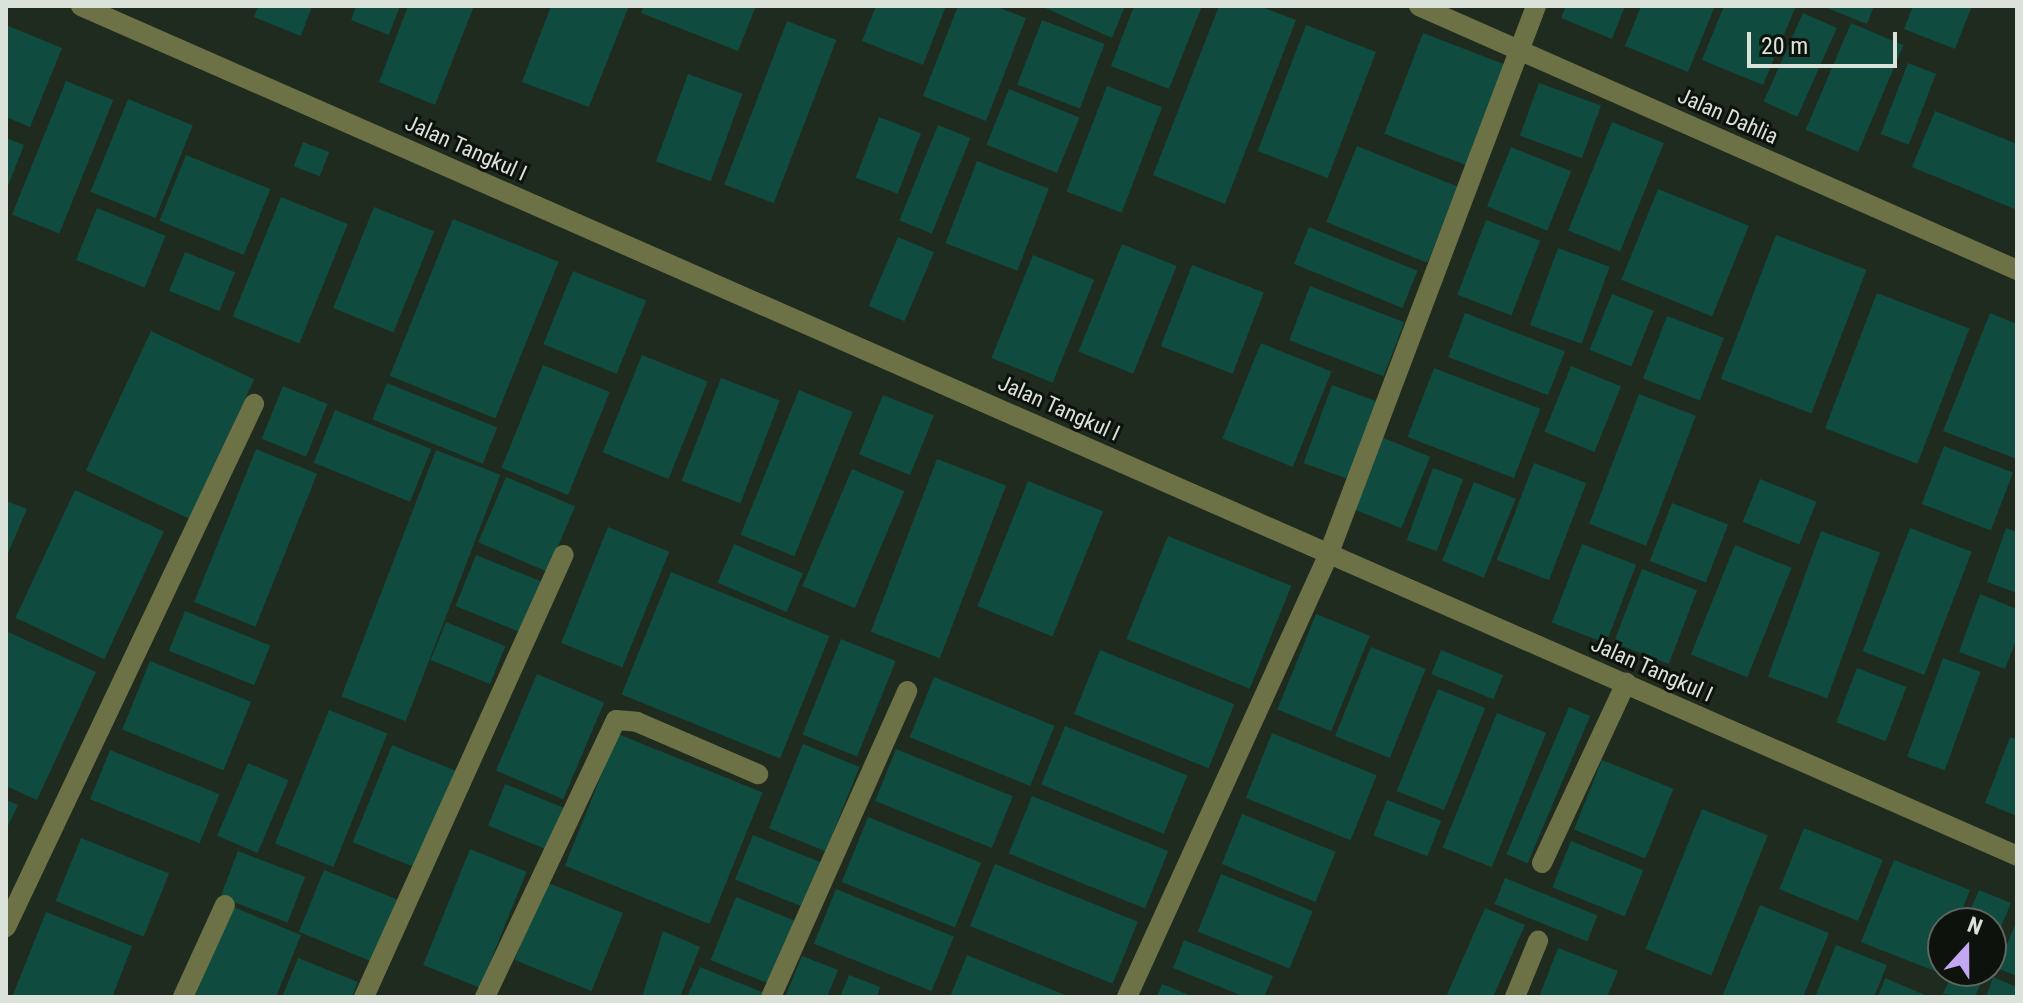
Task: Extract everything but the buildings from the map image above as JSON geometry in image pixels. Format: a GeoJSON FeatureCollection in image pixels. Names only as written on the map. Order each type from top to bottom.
{"type":"FeatureCollection","features":[{"type":"Feature","properties":{"kind":"street","name":"Jalan Tangkul I"},"geometry":{"type":"LineString","coordinates":[[81,6],[2017,856]]}},
{"type":"Feature","properties":{"kind":"street","name":"Jalan Dahlia"},"geometry":{"type":"LineString","coordinates":[[1419,6],[2017,270]]}},
{"type":"Feature","properties":{"kind":"street"},"geometry":{"type":"LineString","coordinates":[[1127,997],[1329,553],[1536,6]]}},
{"type":"Feature","properties":{"kind":"street"},"geometry":{"type":"LineString","coordinates":[[6,927],[254,404]]}},
{"type":"Feature","properties":{"kind":"street"},"geometry":{"type":"LineString","coordinates":[[364,997],[564,555]]}},
{"type":"Feature","properties":{"kind":"street"},"geometry":{"type":"LineString","coordinates":[[1542,863],[1626,683]]}},
{"type":"Feature","properties":{"kind":"street"},"geometry":{"type":"LineString","coordinates":[[771,997],[907,691]]}},
{"type":"Feature","properties":{"kind":"street"},"geometry":{"type":"LineString","coordinates":[[485,997],[616,720],[637,722],[758,774]]}},
{"type":"Feature","properties":{"kind":"street"},"geometry":{"type":"LineString","coordinates":[[183,997],[225,905]]}},
{"type":"Feature","properties":{"kind":"street"},"geometry":{"type":"LineString","coordinates":[[1515,997],[1538,941]]}}]}
